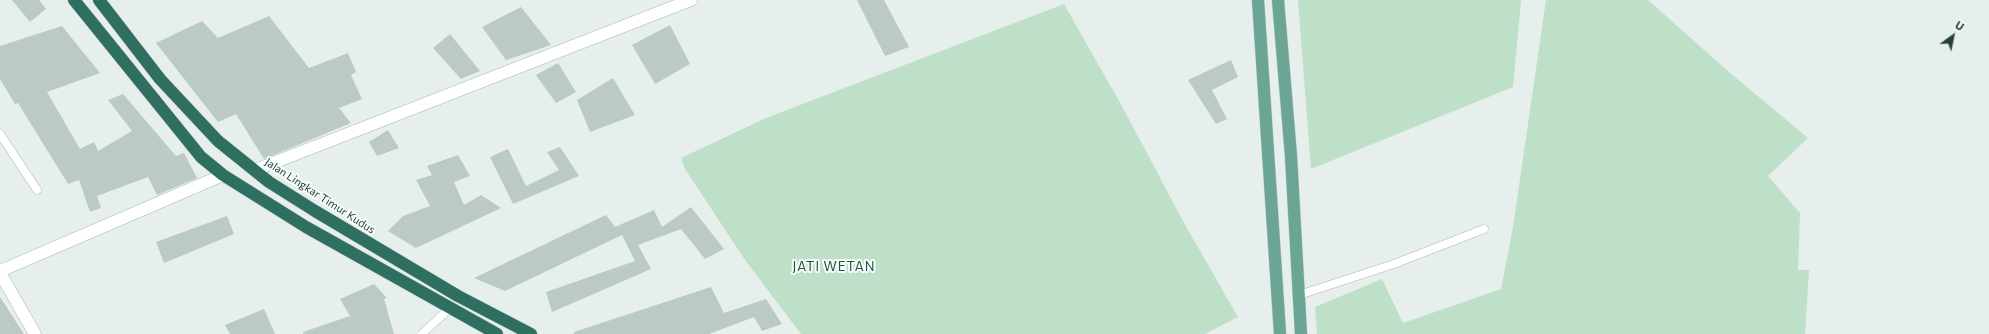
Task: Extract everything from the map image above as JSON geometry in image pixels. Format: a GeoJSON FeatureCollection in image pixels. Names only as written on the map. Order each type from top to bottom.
{"type":"FeatureCollection","features":[{"type":"Feature","properties":{"kind":"highway"},"geometry":{"type":"LineString","coordinates":[[74,0],[201,157],[223,175],[306,227],[497,334]]}},
{"type":"Feature","properties":{"kind":"highway","name":"Jalan Lingkar Timur Kudus"},"geometry":{"type":"LineString","coordinates":[[99,0],[160,79],[218,141],[269,182],[458,296],[531,334]]}},
{"type":"Feature","properties":{"kind":"main road"},"geometry":{"type":"LineString","coordinates":[[1258,0],[1280,334]]}},
{"type":"Feature","properties":{"kind":"main road"},"geometry":{"type":"LineString","coordinates":[[1278,0],[1291,156],[1301,334]]}},
{"type":"Feature","properties":{"kind":"street"},"geometry":{"type":"LineString","coordinates":[[255,170],[691,0]]}},
{"type":"Feature","properties":{"kind":"street"},"geometry":{"type":"LineString","coordinates":[[35,334],[0,272],[223,175]]}},
{"type":"Feature","properties":{"kind":"lane"},"geometry":{"type":"LineString","coordinates":[[0,134],[37,190]]}},
{"type":"Feature","properties":{"kind":"lane"},"geometry":{"type":"LineString","coordinates":[[1299,295],[1394,264],[1484,229]]}},
{"type":"Feature","properties":{"kind":"lane"},"geometry":{"type":"LineString","coordinates":[[422,334],[450,308]]}},
{"type":"Feature","properties":{"kind":"green space"},"geometry":{"type":"Polygon","coordinates":[[[1298,0],[1521,0],[1513,87],[1311,169],[1298,0]]]}},
{"type":"Feature","properties":{"kind":"green space"},"geometry":{"type":"Polygon","coordinates":[[[1546,0],[1648,0],[1729,72],[1808,138],[1768,176],[1800,213],[1798,270],[1809,270],[1805,334],[1317,334],[1315,307],[1382,279],[1403,323],[1501,289],[1513,227],[1546,0]]]}},
{"type":"Feature","properties":{"kind":"green space"},"geometry":{"type":"Polygon","coordinates":[[[1064,4],[1123,108],[1183,221],[1238,317],[1205,334],[801,334],[745,260],[685,169],[681,158],[766,118],[1064,4]]]}},
{"type":"Feature","properties":{"kind":"building"},"geometry":{"type":"Polygon","coordinates":[[[12,0],[39,0],[46,9],[30,22],[12,0]]]}},
{"type":"Feature","properties":{"kind":"building"},"geometry":{"type":"Polygon","coordinates":[[[857,0],[884,0],[909,47],[885,56],[857,0]]]}},
{"type":"Feature","properties":{"kind":"building"},"geometry":{"type":"Polygon","coordinates":[[[521,7],[551,45],[506,60],[482,27],[521,7]]]}},
{"type":"Feature","properties":{"kind":"building"},"geometry":{"type":"Polygon","coordinates":[[[269,16],[309,68],[348,53],[356,72],[351,75],[362,99],[339,108],[351,123],[264,159],[236,114],[218,122],[156,43],[202,21],[218,38],[269,16]]]}},
{"type":"Feature","properties":{"kind":"building"},"geometry":{"type":"Polygon","coordinates":[[[670,25],[690,64],[655,84],[632,45],[670,25]]]}},
{"type":"Feature","properties":{"kind":"building"},"geometry":{"type":"Polygon","coordinates":[[[62,26],[100,73],[47,92],[80,149],[94,142],[98,151],[132,131],[108,100],[123,94],[176,156],[184,153],[197,178],[157,195],[148,177],[97,196],[101,208],[90,212],[79,180],[68,184],[18,103],[15,104],[0,79],[0,46],[62,26]]]}},
{"type":"Feature","properties":{"kind":"building"},"geometry":{"type":"Polygon","coordinates":[[[450,34],[480,71],[461,79],[433,48],[450,34]]]}},
{"type":"Feature","properties":{"kind":"building"},"geometry":{"type":"Polygon","coordinates":[[[1231,60],[1238,77],[1212,90],[1227,119],[1216,124],[1188,80],[1231,60]]]}},
{"type":"Feature","properties":{"kind":"building"},"geometry":{"type":"Polygon","coordinates":[[[558,63],[576,92],[556,103],[536,75],[558,63]]]}},
{"type":"Feature","properties":{"kind":"building"},"geometry":{"type":"Polygon","coordinates":[[[613,78],[635,115],[590,132],[577,100],[613,78]]]}},
{"type":"Feature","properties":{"kind":"building"},"geometry":{"type":"Polygon","coordinates":[[[388,130],[399,148],[377,156],[369,142],[388,130]]]}},
{"type":"Feature","properties":{"kind":"building"},"geometry":{"type":"Polygon","coordinates":[[[560,147],[579,176],[513,204],[490,157],[508,149],[526,186],[559,170],[547,152],[560,147]]]}},
{"type":"Feature","properties":{"kind":"building"},"geometry":{"type":"Polygon","coordinates":[[[458,155],[470,176],[454,182],[464,205],[481,195],[501,208],[416,248],[388,231],[403,216],[430,206],[416,180],[432,175],[427,166],[458,155]]]}},
{"type":"Feature","properties":{"kind":"building"},"geometry":{"type":"Polygon","coordinates":[[[691,207],[724,249],[705,259],[681,229],[638,245],[651,269],[552,312],[546,292],[635,261],[622,235],[505,291],[474,278],[606,215],[615,227],[654,210],[662,227],[691,207]]]}},
{"type":"Feature","properties":{"kind":"building"},"geometry":{"type":"Polygon","coordinates":[[[227,216],[234,234],[164,263],[156,242],[227,216]]]}},
{"type":"Feature","properties":{"kind":"building"},"geometry":{"type":"Polygon","coordinates":[[[374,284],[387,298],[384,299],[394,334],[303,334],[303,332],[350,316],[340,299],[374,284]]]}},
{"type":"Feature","properties":{"kind":"building"},"geometry":{"type":"Polygon","coordinates":[[[711,287],[724,313],[766,299],[782,324],[762,331],[754,317],[709,334],[574,334],[574,332],[711,287]]]}},
{"type":"Feature","properties":{"kind":"building"},"geometry":{"type":"Polygon","coordinates":[[[0,297],[24,334],[0,334],[0,297]]]}},
{"type":"Feature","properties":{"kind":"building"},"geometry":{"type":"Polygon","coordinates":[[[264,309],[275,334],[230,334],[225,325],[264,309]]]}},
{"type":"Feature","properties":{"kind":"district","name":"JATI WETAN"},"geometry":{"type":"Point","coordinates":[834,267]}}]}
